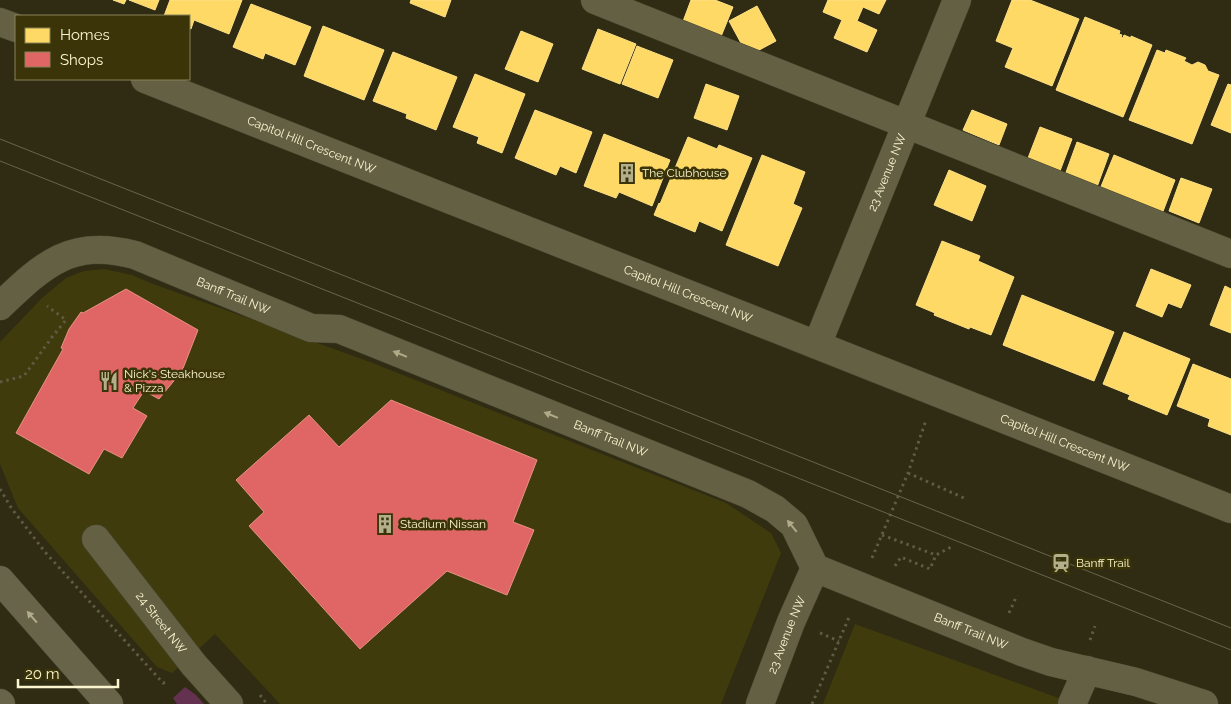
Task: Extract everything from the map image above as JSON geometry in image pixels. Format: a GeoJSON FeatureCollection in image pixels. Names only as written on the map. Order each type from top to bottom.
{"type":"FeatureCollection","features":[{"type":"Feature","properties":{"kind":"highway"},"geometry":{"type":"LineString","coordinates":[[0,580],[109,704]]}},
{"type":"Feature","properties":{"kind":"street"},"geometry":{"type":"LineString","coordinates":[[595,0],[1231,254]]}},
{"type":"Feature","properties":{"kind":"street","name":"23 Avenue NW"},"geometry":{"type":"LineString","coordinates":[[818,345],[957,0]]}},
{"type":"Feature","properties":{"kind":"street"},"geometry":{"type":"LineString","coordinates":[[0,22],[15,28]]}},
{"type":"Feature","properties":{"kind":"street","name":"Capitol Hill Crescent NW"},"geometry":{"type":"LineString","coordinates":[[147,80],[1231,509]]}},
{"type":"Feature","properties":{"kind":"street","name":"Banff Trail NW"},"geometry":{"type":"LineString","coordinates":[[0,306],[37,272],[50,263],[76,252],[96,249],[135,255],[311,328],[338,329],[748,494],[775,509],[794,525],[815,568],[1022,652],[1136,682],[1204,704]]}},
{"type":"Feature","properties":{"kind":"street","name":"24 Street NW"},"geometry":{"type":"LineString","coordinates":[[96,539],[194,665],[229,704]]}},
{"type":"Feature","properties":{"kind":"street","name":"23 Avenue NW"},"geometry":{"type":"LineString","coordinates":[[760,704],[815,568]]}},
{"type":"Feature","properties":{"kind":"street"},"geometry":{"type":"LineString","coordinates":[[1072,704],[1086,670]]}},
{"type":"Feature","properties":{"kind":"path"},"geometry":{"type":"LineString","coordinates":[[0,382],[24,376],[66,320],[46,305]]}},
{"type":"Feature","properties":{"kind":"path"},"geometry":{"type":"LineString","coordinates":[[874,550],[908,473],[936,393]]}},
{"type":"Feature","properties":{"kind":"path"},"geometry":{"type":"LineString","coordinates":[[908,473],[964,498]]}},
{"type":"Feature","properties":{"kind":"path"},"geometry":{"type":"LineString","coordinates":[[0,489],[12,509],[45,552],[162,682],[170,681]]}},
{"type":"Feature","properties":{"kind":"path"},"geometry":{"type":"LineString","coordinates":[[882,535],[936,555]]}},
{"type":"Feature","properties":{"kind":"path"},"geometry":{"type":"LineString","coordinates":[[886,564],[894,567],[901,557],[930,569],[936,555],[953,546]]}},
{"type":"Feature","properties":{"kind":"path"},"geometry":{"type":"LineString","coordinates":[[872,556],[879,560]]}},
{"type":"Feature","properties":{"kind":"path"},"geometry":{"type":"LineString","coordinates":[[1007,618],[1017,595]]}},
{"type":"Feature","properties":{"kind":"path"},"geometry":{"type":"LineString","coordinates":[[812,704],[851,613]]}},
{"type":"Feature","properties":{"kind":"path"},"geometry":{"type":"LineString","coordinates":[[815,631],[839,641]]}},
{"type":"Feature","properties":{"kind":"shaded area"},"geometry":{"type":"Polygon","coordinates":[[[104,269],[132,275],[370,362],[726,503],[771,533],[781,553],[721,704],[280,704],[215,634],[172,673],[157,667],[18,508],[0,464],[0,342],[42,298],[66,278],[84,271],[104,269]]]}},
{"type":"Feature","properties":{"kind":"shaded area"},"geometry":{"type":"Polygon","coordinates":[[[855,624],[1075,704],[823,704],[855,624]]]}},
{"type":"Feature","properties":{"kind":"shaded area"},"geometry":{"type":"Polygon","coordinates":[[[185,687],[204,704],[177,704],[173,698],[185,687]]]}},
{"type":"Feature","properties":{"kind":"building: Homes"},"geometry":{"type":"Polygon","coordinates":[[[113,0],[126,0],[124,4],[113,0]]]}},
{"type":"Feature","properties":{"kind":"building: Homes"},"geometry":{"type":"Polygon","coordinates":[[[129,0],[159,0],[155,10],[129,0]]]}},
{"type":"Feature","properties":{"kind":"building: Homes"},"geometry":{"type":"Polygon","coordinates":[[[170,0],[242,0],[229,34],[194,20],[191,29],[190,15],[164,15],[170,0]]]}},
{"type":"Feature","properties":{"kind":"building: Homes"},"geometry":{"type":"Polygon","coordinates":[[[411,0],[451,0],[445,17],[410,3],[411,0]]]}},
{"type":"Feature","properties":{"kind":"building: Homes"},"geometry":{"type":"Polygon","coordinates":[[[691,0],[715,0],[733,7],[720,39],[682,24],[691,0]]]}},
{"type":"Feature","properties":{"kind":"building: Homes"},"geometry":{"type":"Polygon","coordinates":[[[828,0],[886,0],[879,14],[863,7],[857,21],[877,30],[867,52],[834,38],[842,20],[823,12],[828,0]]]}},
{"type":"Feature","properties":{"kind":"building: Homes"},"geometry":{"type":"Polygon","coordinates":[[[1012,0],[1030,0],[1079,19],[1052,86],[1005,67],[1013,48],[996,41],[1012,0]]]}},
{"type":"Feature","properties":{"kind":"building: Homes"},"geometry":{"type":"Polygon","coordinates":[[[251,4],[311,27],[295,65],[265,53],[263,59],[233,47],[251,4]]]}},
{"type":"Feature","properties":{"kind":"building: Homes"},"geometry":{"type":"Polygon","coordinates":[[[757,6],[776,41],[748,56],[729,21],[757,6]]]}},
{"type":"Feature","properties":{"kind":"building: Homes"},"geometry":{"type":"Polygon","coordinates":[[[1085,17],[1120,31],[1119,34],[1123,38],[1124,35],[1131,38],[1131,36],[1152,45],[1123,117],[1056,90],[1085,17]]]}},
{"type":"Feature","properties":{"kind":"building: Homes"},"geometry":{"type":"Polygon","coordinates":[[[323,26],[384,50],[364,100],[304,76],[323,26]]]}},
{"type":"Feature","properties":{"kind":"building: Homes"},"geometry":{"type":"Polygon","coordinates":[[[598,29],[636,44],[620,84],[582,69],[598,29]]]}},
{"type":"Feature","properties":{"kind":"building: Homes"},"geometry":{"type":"Polygon","coordinates":[[[521,31],[553,44],[538,82],[505,69],[521,31]]]}},
{"type":"Feature","properties":{"kind":"building: Homes"},"geometry":{"type":"Polygon","coordinates":[[[637,46],[673,60],[658,98],[622,84],[637,46]]]}},
{"type":"Feature","properties":{"kind":"building: Homes"},"geometry":{"type":"Polygon","coordinates":[[[1157,50],[1165,53],[1166,50],[1186,58],[1184,61],[1192,65],[1198,62],[1205,65],[1208,71],[1219,75],[1192,144],[1129,120],[1157,50]]]}},
{"type":"Feature","properties":{"kind":"building: Homes"},"geometry":{"type":"Polygon","coordinates":[[[393,52],[457,77],[436,130],[406,118],[407,114],[373,101],[393,52]]]}},
{"type":"Feature","properties":{"kind":"building: Homes"},"geometry":{"type":"Polygon","coordinates":[[[475,74],[525,94],[502,153],[477,143],[479,137],[453,127],[475,74]]]}},
{"type":"Feature","properties":{"kind":"building: Homes"},"geometry":{"type":"Polygon","coordinates":[[[706,84],[739,96],[727,130],[694,118],[706,84]]]}},
{"type":"Feature","properties":{"kind":"building: Homes"},"geometry":{"type":"Polygon","coordinates":[[[1228,84],[1231,85],[1231,133],[1211,125],[1228,84]]]}},
{"type":"Feature","properties":{"kind":"building: Homes"},"geometry":{"type":"Polygon","coordinates":[[[535,110],[592,132],[576,173],[560,166],[556,175],[515,158],[535,110]]]}},
{"type":"Feature","properties":{"kind":"building: Homes"},"geometry":{"type":"Polygon","coordinates":[[[972,110],[1007,124],[999,145],[963,130],[972,110]]]}},
{"type":"Feature","properties":{"kind":"building: Homes"},"geometry":{"type":"Polygon","coordinates":[[[1040,127],[1072,139],[1060,171],[1028,158],[1040,127]]]}},
{"type":"Feature","properties":{"kind":"building: Homes","name":"The Clubhouse"},"geometry":{"type":"Polygon","coordinates":[[[604,134],[670,160],[652,206],[619,192],[616,198],[584,186],[604,134]]]}},
{"type":"Feature","properties":{"kind":"building: Homes"},"geometry":{"type":"Polygon","coordinates":[[[688,137],[717,149],[719,145],[752,158],[722,231],[699,221],[695,232],[654,215],[688,137]]]}},
{"type":"Feature","properties":{"kind":"building: Homes"},"geometry":{"type":"Polygon","coordinates":[[[1077,142],[1109,154],[1097,187],[1065,175],[1077,142]]]}},
{"type":"Feature","properties":{"kind":"building: Homes"},"geometry":{"type":"Polygon","coordinates":[[[762,155],[805,172],[793,204],[802,208],[778,266],[726,245],[762,155]]]}},
{"type":"Feature","properties":{"kind":"building: Homes"},"geometry":{"type":"Polygon","coordinates":[[[1114,155],[1175,180],[1162,214],[1100,189],[1114,155]]]}},
{"type":"Feature","properties":{"kind":"building: Homes"},"geometry":{"type":"Polygon","coordinates":[[[949,170],[986,186],[972,221],[934,205],[949,170]]]}},
{"type":"Feature","properties":{"kind":"building: Homes"},"geometry":{"type":"Polygon","coordinates":[[[1181,178],[1212,189],[1199,223],[1169,211],[1181,178]]]}},
{"type":"Feature","properties":{"kind":"building: Homes"},"geometry":{"type":"Polygon","coordinates":[[[942,241],[980,256],[978,261],[1014,277],[991,335],[970,327],[969,329],[934,315],[935,313],[916,305],[942,241]]]}},
{"type":"Feature","properties":{"kind":"building: Homes"},"geometry":{"type":"Polygon","coordinates":[[[1151,269],[1191,285],[1181,308],[1168,303],[1162,317],[1136,306],[1151,269]]]}},
{"type":"Feature","properties":{"kind":"building: Homes"},"geometry":{"type":"Polygon","coordinates":[[[1225,286],[1231,289],[1231,333],[1210,325],[1225,286]]]}},
{"type":"Feature","properties":{"kind":"building: Homes"},"geometry":{"type":"Polygon","coordinates":[[[1022,295],[1114,332],[1094,381],[1003,345],[1022,295]]]}},
{"type":"Feature","properties":{"kind":"building: Homes"},"geometry":{"type":"Polygon","coordinates":[[[1124,332],[1190,359],[1167,415],[1128,399],[1130,395],[1103,384],[1124,332]]]}},
{"type":"Feature","properties":{"kind":"building: Homes"},"geometry":{"type":"Polygon","coordinates":[[[1193,364],[1231,379],[1231,435],[1208,426],[1210,419],[1177,406],[1193,364]]]}},
{"type":"Feature","properties":{"kind":"building: Shops","name":"Nick's Steakhouse & Pizza"},"geometry":{"type":"Polygon","coordinates":[[[126,289],[198,330],[182,371],[159,399],[144,391],[133,408],[147,416],[122,458],[104,449],[89,474],[16,433],[63,349],[61,348],[69,329],[81,312],[83,313],[126,289]]]}},
{"type":"Feature","properties":{"kind":"building: Shops","name":"Stadium Nissan"},"geometry":{"type":"Polygon","coordinates":[[[391,400],[537,460],[513,522],[534,530],[507,595],[447,571],[360,649],[249,526],[264,512],[236,480],[309,415],[339,447],[391,400]]]}},
{"type":"Feature","properties":{"kind":"tram line"},"geometry":{"type":"LineString","coordinates":[[0,139],[1231,628]]}},
{"type":"Feature","properties":{"kind":"tram line"},"geometry":{"type":"LineString","coordinates":[[0,161],[1231,650]]}},
{"type":"Feature","properties":{"kind":"place","name":"The Clubhouse"},"geometry":{"type":"Point","coordinates":[627,173]}},
{"type":"Feature","properties":{"kind":"place","name":"Nick's Steakhouse & Pizza"},"geometry":{"type":"Point","coordinates":[109,381]}},
{"type":"Feature","properties":{"kind":"place","name":"Stadium Nissan"},"geometry":{"type":"Point","coordinates":[385,524]}},
{"type":"Feature","properties":{"kind":"place","name":"Banff Trail"},"geometry":{"type":"Point","coordinates":[1061,563]}}]}
